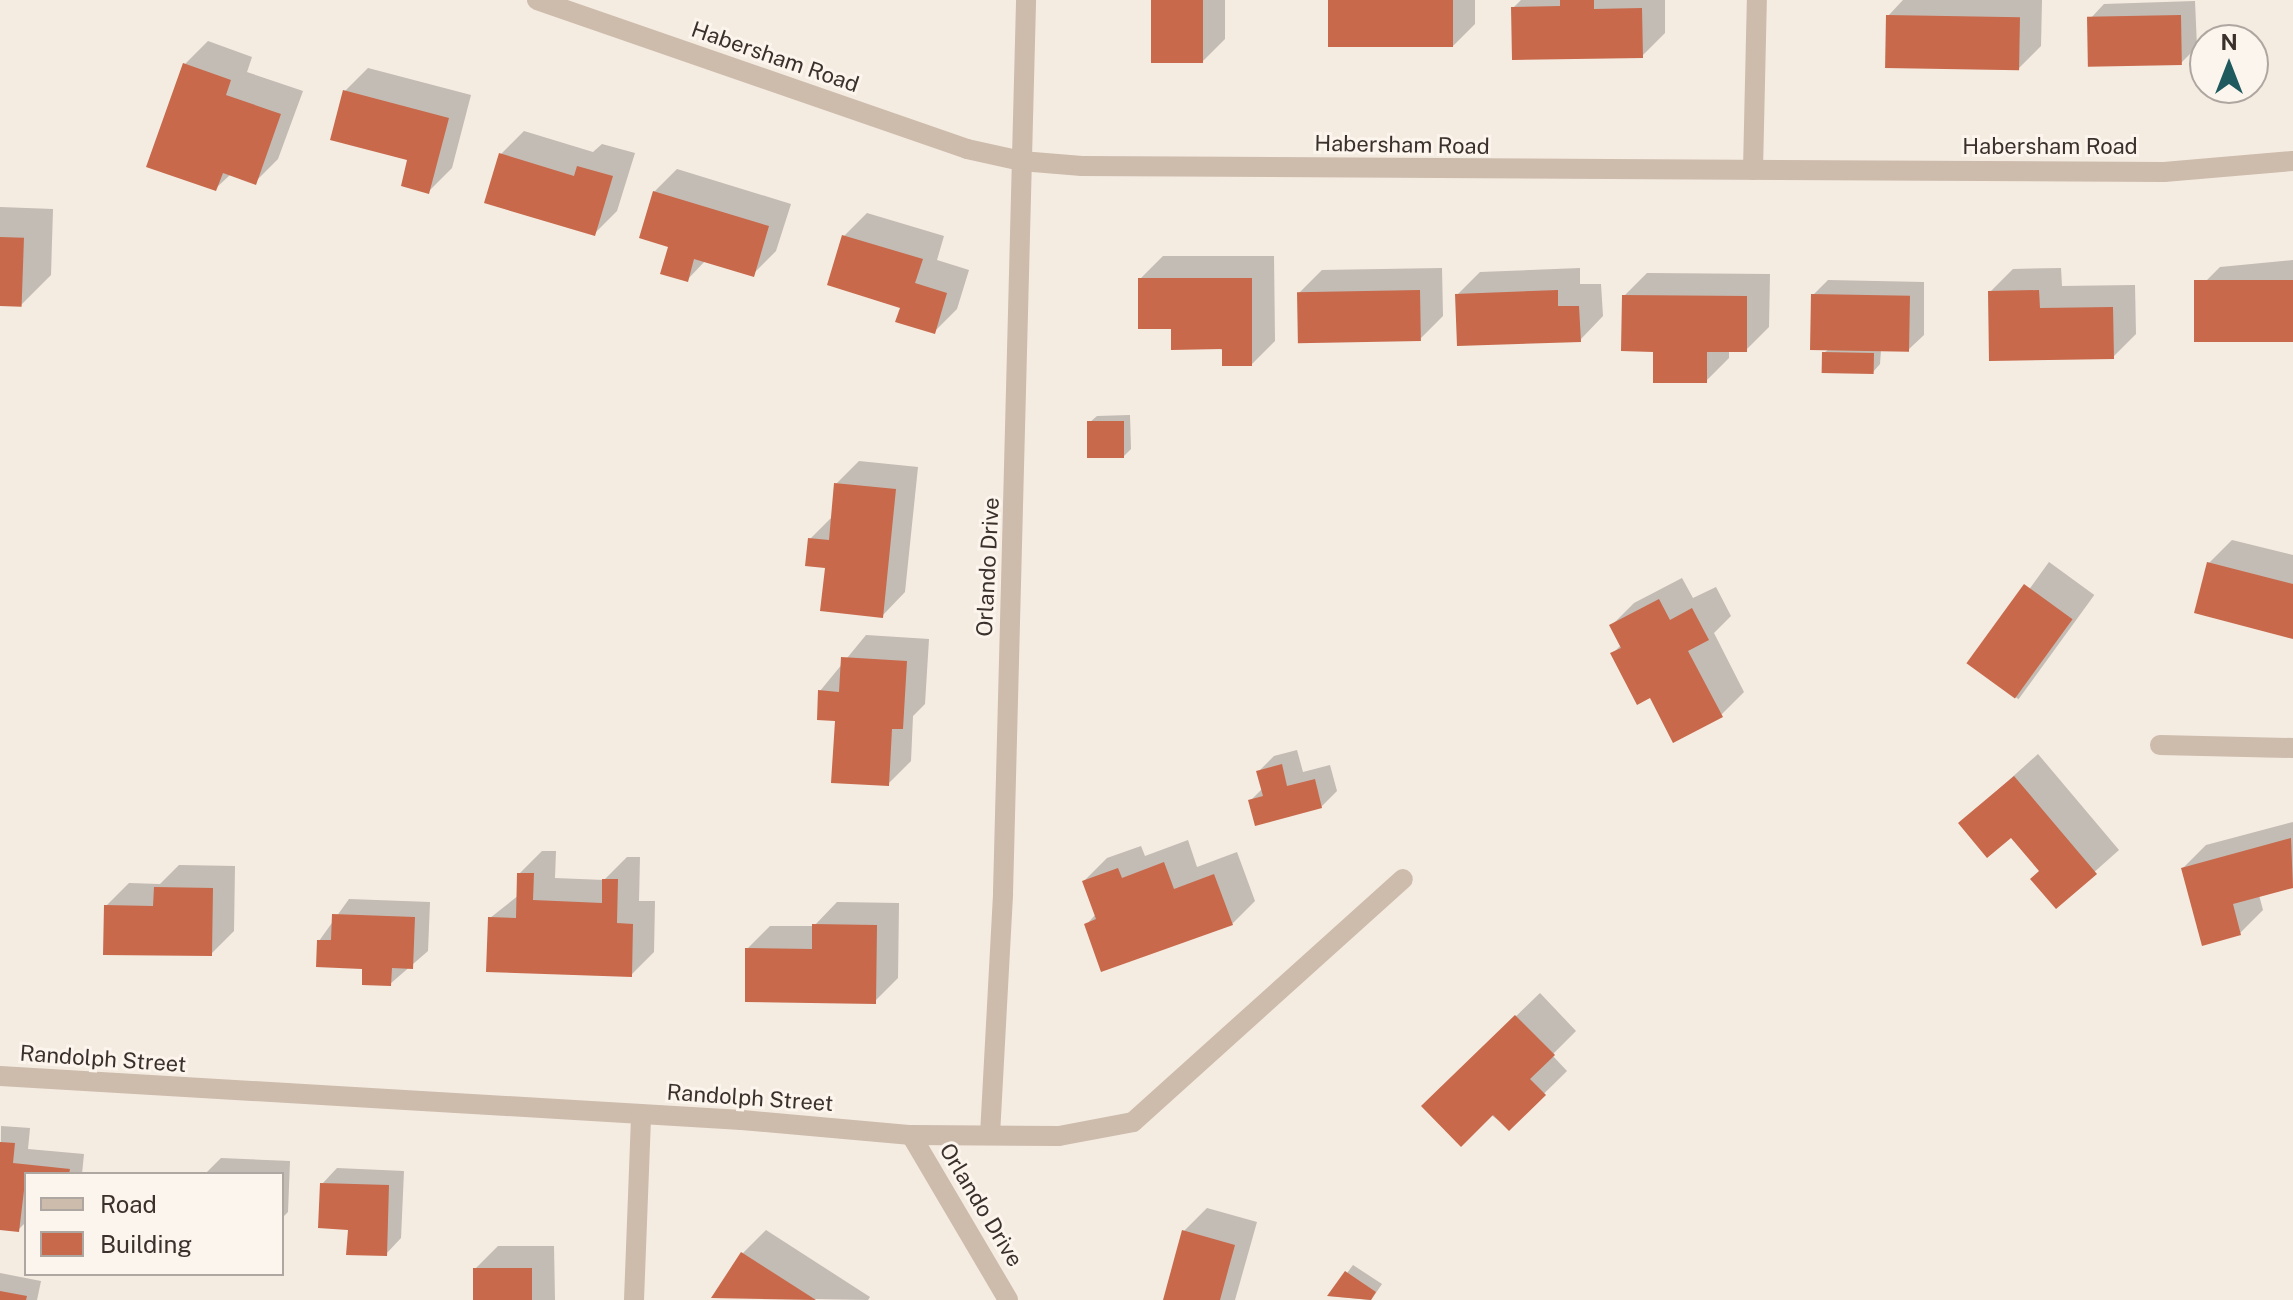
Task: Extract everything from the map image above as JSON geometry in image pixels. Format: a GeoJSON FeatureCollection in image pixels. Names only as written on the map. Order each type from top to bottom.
{"type":"FeatureCollection","features":[{"type":"Feature","properties":{"kind":"street","name":"Habersham Road"},"geometry":{"type":"LineString","coordinates":[[537,0],[967,149],[1021,161],[1097,166],[2164,172],[2293,161]]}},
{"type":"Feature","properties":{"kind":"street","name":"Orlando Drive"},"geometry":{"type":"LineString","coordinates":[[990,1135],[1003,893],[1026,0]]}},
{"type":"Feature","properties":{"kind":"street"},"geometry":{"type":"LineString","coordinates":[[1753,170],[1757,0]]}},
{"type":"Feature","properties":{"kind":"street"},"geometry":{"type":"LineString","coordinates":[[2160,745],[2293,748]]}},
{"type":"Feature","properties":{"kind":"street","name":"Randolph Street"},"geometry":{"type":"LineString","coordinates":[[0,1076],[641,1114],[911,1135],[1059,1136],[1133,1122],[1403,879]]}},
{"type":"Feature","properties":{"kind":"street"},"geometry":{"type":"LineString","coordinates":[[634,1300],[641,1114]]}},
{"type":"Feature","properties":{"kind":"street","name":"Orlando Drive"},"geometry":{"type":"LineString","coordinates":[[911,1135],[1008,1300]]}},
{"type":"Feature","properties":{"kind":"building"},"geometry":{"type":"Polygon","coordinates":[[[1151,0],[1203,0],[1203,63],[1151,63],[1151,0]]]}},
{"type":"Feature","properties":{"kind":"building"},"geometry":{"type":"Polygon","coordinates":[[[1328,0],[1453,0],[1453,47],[1328,47],[1328,0]]]}},
{"type":"Feature","properties":{"kind":"building"},"geometry":{"type":"Polygon","coordinates":[[[1560,0],[1594,0],[1594,9],[1642,8],[1643,58],[1512,60],[1511,7],[1560,6],[1560,0]]]}},
{"type":"Feature","properties":{"kind":"building"},"geometry":{"type":"Polygon","coordinates":[[[1886,15],[2020,17],[2019,70],[1885,68],[1886,15]]]}},
{"type":"Feature","properties":{"kind":"building"},"geometry":{"type":"Polygon","coordinates":[[[2181,15],[2182,65],[2088,67],[2087,17],[2181,15]]]}},
{"type":"Feature","properties":{"kind":"building"},"geometry":{"type":"Polygon","coordinates":[[[183,63],[231,80],[226,95],[281,114],[256,185],[223,173],[216,191],[146,167],[183,63]]]}},
{"type":"Feature","properties":{"kind":"building"},"geometry":{"type":"Polygon","coordinates":[[[343,90],[449,118],[429,194],[401,186],[407,160],[330,140],[343,90]]]}},
{"type":"Feature","properties":{"kind":"building"},"geometry":{"type":"Polygon","coordinates":[[[499,153],[574,176],[577,166],[613,176],[595,236],[484,203],[499,153]]]}},
{"type":"Feature","properties":{"kind":"building"},"geometry":{"type":"Polygon","coordinates":[[[653,191],[769,226],[754,277],[694,259],[688,282],[660,274],[668,247],[639,238],[653,191]]]}},
{"type":"Feature","properties":{"kind":"building"},"geometry":{"type":"Polygon","coordinates":[[[842,235],[923,259],[915,283],[947,293],[935,334],[895,322],[900,308],[827,285],[842,235]]]}},
{"type":"Feature","properties":{"kind":"building"},"geometry":{"type":"Polygon","coordinates":[[[0,237],[24,238],[22,307],[0,306],[0,237]]]}},
{"type":"Feature","properties":{"kind":"building"},"geometry":{"type":"Polygon","coordinates":[[[1138,278],[1252,278],[1252,366],[1222,366],[1222,349],[1171,350],[1171,329],[1138,329],[1138,278]]]}},
{"type":"Feature","properties":{"kind":"building"},"geometry":{"type":"Polygon","coordinates":[[[2194,280],[2293,280],[2293,342],[2194,342],[2194,280]]]}},
{"type":"Feature","properties":{"kind":"building"},"geometry":{"type":"Polygon","coordinates":[[[1420,290],[1421,341],[1298,343],[1297,292],[1420,290]]]}},
{"type":"Feature","properties":{"kind":"building"},"geometry":{"type":"Polygon","coordinates":[[[1558,290],[1558,306],[1579,306],[1581,342],[1457,346],[1455,294],[1558,290]]]}},
{"type":"Feature","properties":{"kind":"building"},"geometry":{"type":"Polygon","coordinates":[[[2039,290],[2040,308],[2113,307],[2114,359],[1989,361],[1988,291],[2039,290]]]}},
{"type":"Feature","properties":{"kind":"building"},"geometry":{"type":"Polygon","coordinates":[[[1811,294],[1910,296],[1909,352],[1810,350],[1811,294]]]}},
{"type":"Feature","properties":{"kind":"building"},"geometry":{"type":"Polygon","coordinates":[[[1622,295],[1747,296],[1747,352],[1707,352],[1707,383],[1653,383],[1653,352],[1621,351],[1622,295]]]}},
{"type":"Feature","properties":{"kind":"building"},"geometry":{"type":"Polygon","coordinates":[[[1822,352],[1874,353],[1874,374],[1822,373],[1822,352]]]}},
{"type":"Feature","properties":{"kind":"building"},"geometry":{"type":"Polygon","coordinates":[[[1087,421],[1124,421],[1124,458],[1087,458],[1087,421]]]}},
{"type":"Feature","properties":{"kind":"building"},"geometry":{"type":"Polygon","coordinates":[[[834,483],[896,489],[883,618],[820,611],[825,568],[805,566],[808,538],[829,540],[834,483]]]}},
{"type":"Feature","properties":{"kind":"building"},"geometry":{"type":"Polygon","coordinates":[[[2207,562],[2293,584],[2293,639],[2194,613],[2207,562]]]}},
{"type":"Feature","properties":{"kind":"building"},"geometry":{"type":"Polygon","coordinates":[[[2024,584],[2073,619],[2015,699],[1966,663],[2024,584]]]}},
{"type":"Feature","properties":{"kind":"building"},"geometry":{"type":"Polygon","coordinates":[[[1659,599],[1670,620],[1692,608],[1709,640],[1688,651],[1723,717],[1673,743],[1650,698],[1637,705],[1610,653],[1621,648],[1609,625],[1659,599]]]}},
{"type":"Feature","properties":{"kind":"building"},"geometry":{"type":"Polygon","coordinates":[[[841,657],[907,661],[903,729],[892,729],[889,786],[831,783],[835,721],[817,720],[818,690],[839,692],[841,657]]]}},
{"type":"Feature","properties":{"kind":"building"},"geometry":{"type":"Polygon","coordinates":[[[1282,764],[1287,786],[1315,779],[1322,808],[1255,826],[1248,800],[1263,796],[1256,771],[1282,764]]]}},
{"type":"Feature","properties":{"kind":"building"},"geometry":{"type":"Polygon","coordinates":[[[2014,776],[2097,874],[2056,909],[2030,879],[2039,871],[2011,838],[1987,858],[1958,823],[2014,776]]]}},
{"type":"Feature","properties":{"kind":"building"},"geometry":{"type":"Polygon","coordinates":[[[2291,838],[2293,888],[2233,904],[2241,935],[2202,946],[2181,868],[2291,838]]]}},
{"type":"Feature","properties":{"kind":"building"},"geometry":{"type":"Polygon","coordinates":[[[1164,862],[1174,889],[1214,874],[1233,925],[1101,972],[1084,924],[1096,919],[1082,881],[1118,868],[1122,878],[1164,862]]]}},
{"type":"Feature","properties":{"kind":"building"},"geometry":{"type":"Polygon","coordinates":[[[517,873],[534,873],[533,900],[602,903],[602,879],[618,879],[617,923],[633,924],[632,977],[486,972],[488,917],[516,918],[517,873]]]}},
{"type":"Feature","properties":{"kind":"building"},"geometry":{"type":"Polygon","coordinates":[[[154,887],[213,888],[212,956],[103,955],[104,905],[153,906],[154,887]]]}},
{"type":"Feature","properties":{"kind":"building"},"geometry":{"type":"Polygon","coordinates":[[[332,914],[415,917],[413,969],[392,968],[391,986],[362,985],[362,969],[316,967],[317,940],[331,940],[332,914]]]}},
{"type":"Feature","properties":{"kind":"building"},"geometry":{"type":"Polygon","coordinates":[[[812,924],[877,925],[876,1004],[745,1002],[745,948],[812,949],[812,924]]]}},
{"type":"Feature","properties":{"kind":"building"},"geometry":{"type":"Polygon","coordinates":[[[1515,1015],[1555,1055],[1530,1079],[1546,1095],[1509,1131],[1493,1115],[1461,1147],[1421,1106],[1515,1015]]]}},
{"type":"Feature","properties":{"kind":"building"},"geometry":{"type":"Polygon","coordinates":[[[0,1142],[15,1143],[13,1163],[70,1169],[69,1172],[24,1172],[19,1232],[0,1230],[0,1142]]]}},
{"type":"Feature","properties":{"kind":"building"},"geometry":{"type":"Polygon","coordinates":[[[320,1183],[389,1185],[387,1256],[346,1255],[348,1230],[318,1228],[320,1183]]]}},
{"type":"Feature","properties":{"kind":"building"},"geometry":{"type":"Polygon","coordinates":[[[1182,1230],[1235,1245],[1220,1300],[1163,1300],[1182,1230]]]}},
{"type":"Feature","properties":{"kind":"building"},"geometry":{"type":"Polygon","coordinates":[[[741,1252],[816,1300],[711,1298],[741,1252]]]}},
{"type":"Feature","properties":{"kind":"building"},"geometry":{"type":"Polygon","coordinates":[[[473,1268],[532,1268],[532,1300],[473,1300],[473,1268]]]}},
{"type":"Feature","properties":{"kind":"building"},"geometry":{"type":"Polygon","coordinates":[[[1345,1271],[1376,1292],[1371,1300],[1327,1296],[1345,1271]]]}},
{"type":"Feature","properties":{"kind":"building"},"geometry":{"type":"Polygon","coordinates":[[[0,1291],[27,1296],[26,1300],[0,1300],[0,1291]]]}}]}
